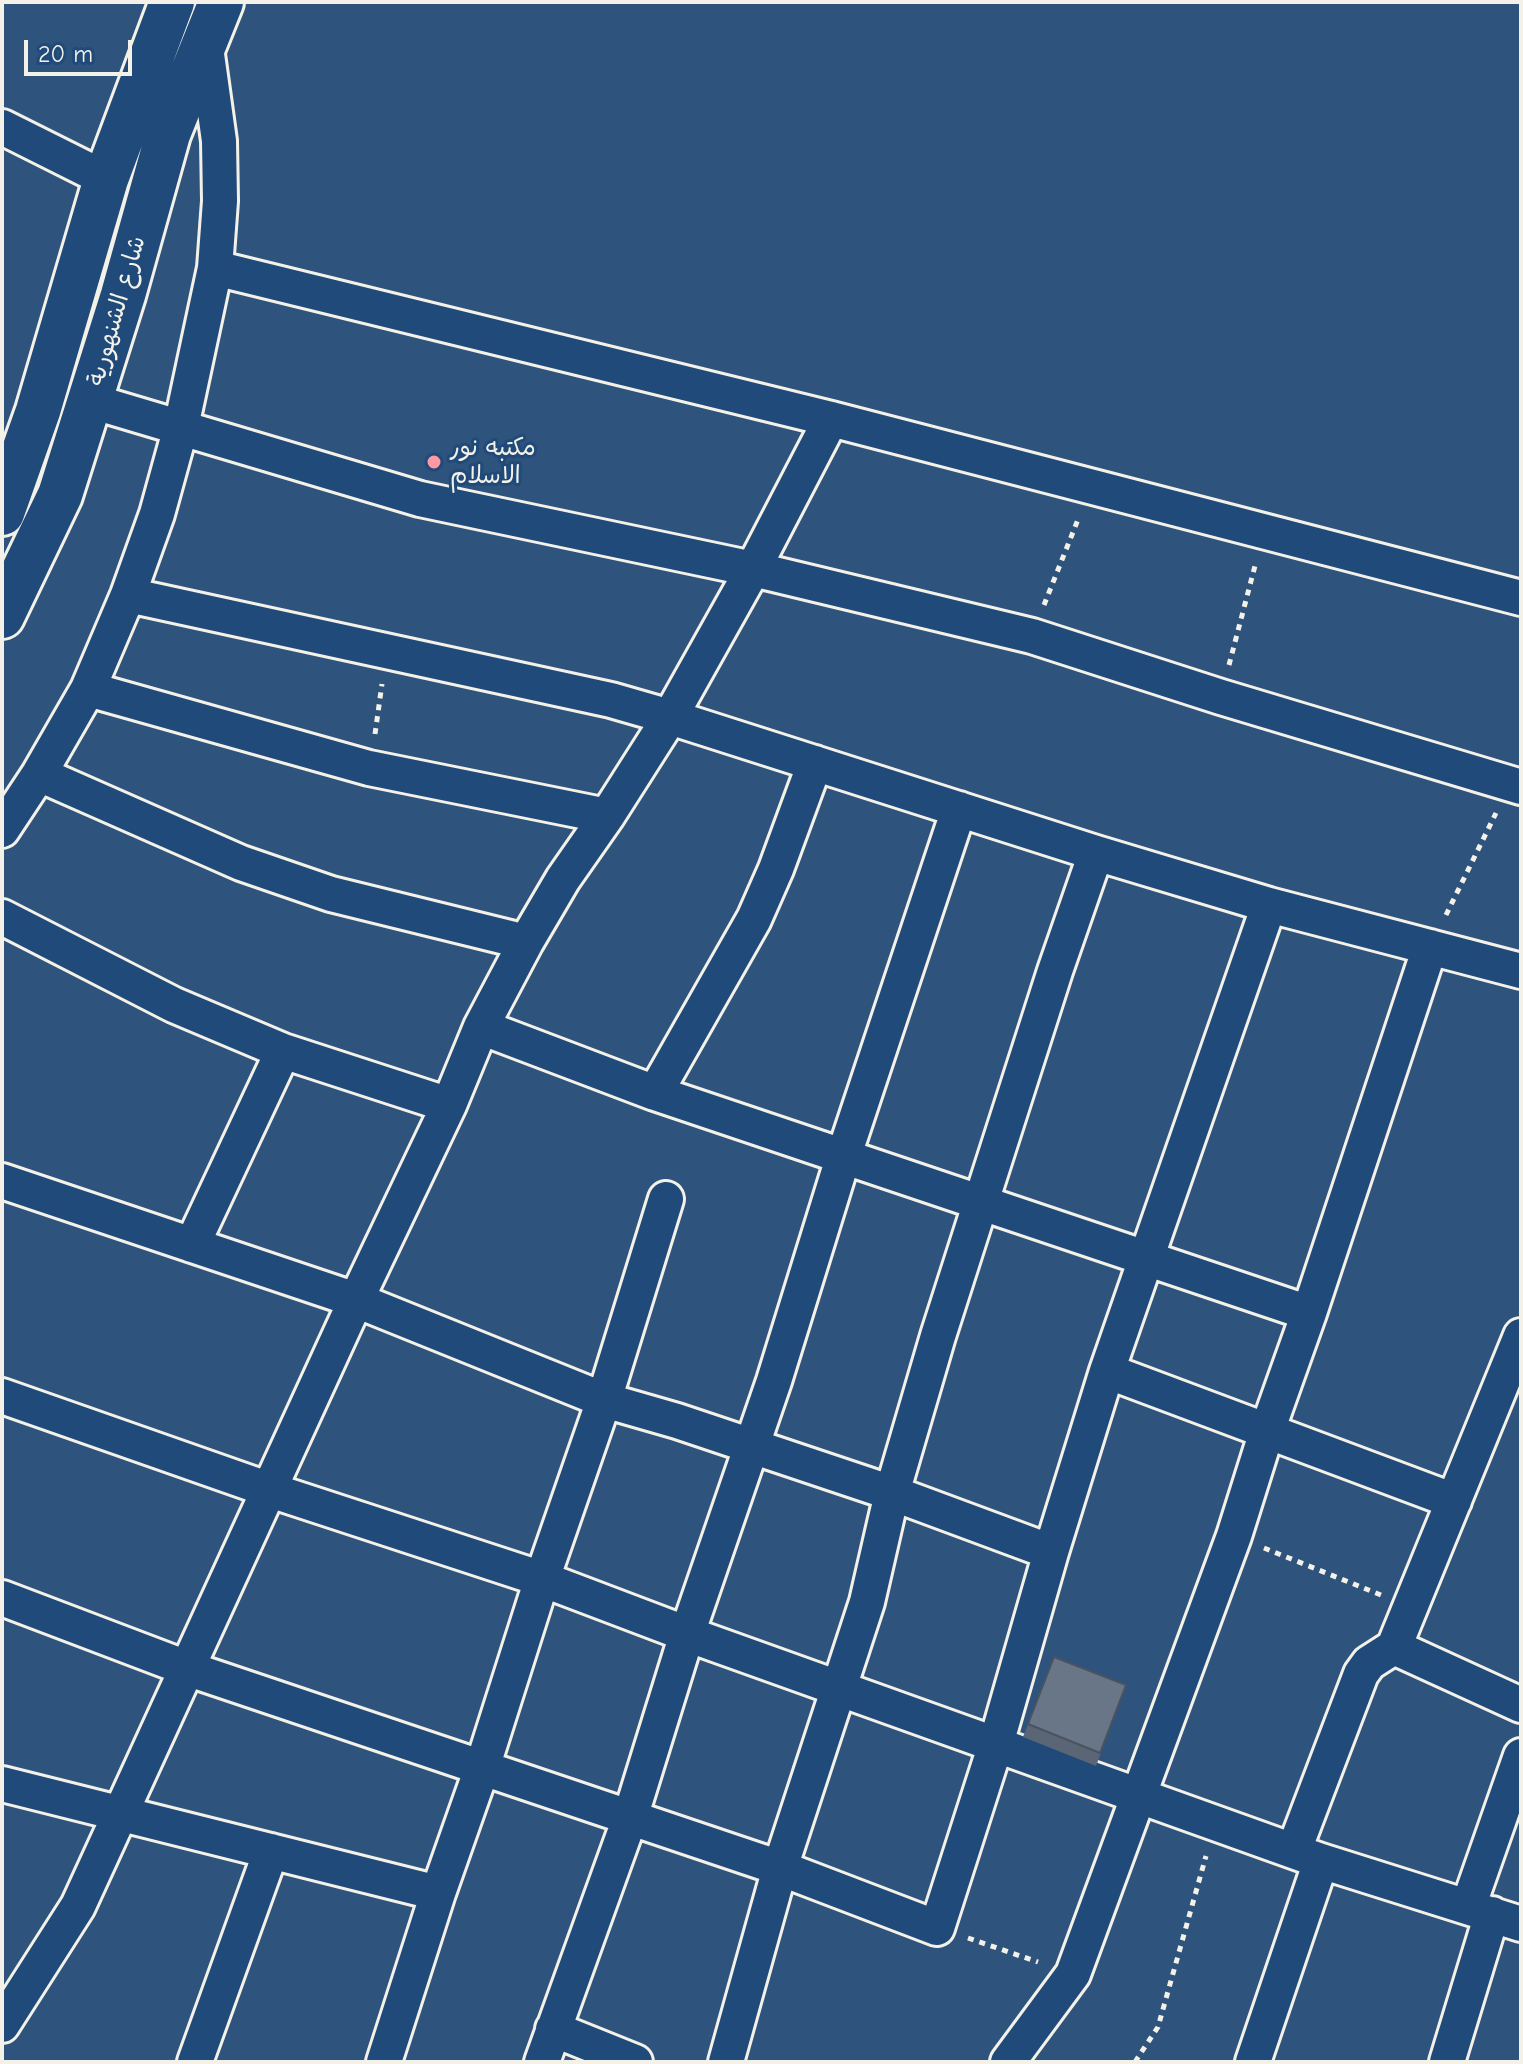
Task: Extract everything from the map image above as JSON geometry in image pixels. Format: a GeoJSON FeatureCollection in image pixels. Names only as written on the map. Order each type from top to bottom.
{"type":"FeatureCollection","features":[{"type":"Feature","properties":{"kind":"street","name":"شارع الشنهورية"},"geometry":{"type":"LineString","coordinates":[[2,513],[38,411],[106,179],[172,2]]}},
{"type":"Feature","properties":{"kind":"street","name":"شارع الشنهورية"},"geometry":{"type":"LineString","coordinates":[[2,616],[60,495],[91,401],[168,134],[213,20]]}},
{"type":"Feature","properties":{"kind":"street"},"geometry":{"type":"LineString","coordinates":[[2,830],[39,774],[88,689],[128,595],[157,514],[181,427],[215,268],[220,201],[213,20]]}},
{"type":"Feature","properties":{"kind":"street"},"geometry":{"type":"LineString","coordinates":[[2,127],[106,179]]}},
{"type":"Feature","properties":{"kind":"street"},"geometry":{"type":"LineString","coordinates":[[215,268],[831,419],[1521,598]]}},
{"type":"Feature","properties":{"kind":"street"},"geometry":{"type":"LineString","coordinates":[[91,401],[420,499],[753,569],[1032,636],[1221,697],[1516,785]]}},
{"type":"Feature","properties":{"kind":"street"},"geometry":{"type":"LineString","coordinates":[[4,2018],[46,1959],[78,1906],[356,1300],[449,1105],[481,1027],[563,879],[670,717],[753,569],[831,419]]}},
{"type":"Feature","properties":{"kind":"street"},"geometry":{"type":"LineString","coordinates":[[128,595],[611,700],[1269,905],[1521,971]]}},
{"type":"Feature","properties":{"kind":"street"},"geometry":{"type":"LineString","coordinates":[[88,689],[369,768],[607,816]]}},
{"type":"Feature","properties":{"kind":"street"},"geometry":{"type":"LineString","coordinates":[[655,1093],[754,919],[815,763]]}},
{"type":"Feature","properties":{"kind":"street"},"geometry":{"type":"LineString","coordinates":[[39,774],[241,863],[286,879],[331,894],[526,942]]}},
{"type":"Feature","properties":{"kind":"street"},"geometry":{"type":"LineString","coordinates":[[542,2062],[630,1818],[687,1634],[774,1381],[843,1158],[959,809]]}},
{"type":"Feature","properties":{"kind":"street"},"geometry":{"type":"LineString","coordinates":[[726,2062],[780,1868],[867,1602],[892,1493],[981,1203],[1096,853]]}},
{"type":"Feature","properties":{"kind":"street"},"geometry":{"type":"LineString","coordinates":[[2,1598],[189,1669],[780,1868],[937,1928],[996,1744],[1107,1371],[1269,905]]}},
{"type":"Feature","properties":{"kind":"street"},"geometry":{"type":"LineString","coordinates":[[2,917],[174,1005],[283,1051],[449,1105]]}},
{"type":"Feature","properties":{"kind":"street"},"geometry":{"type":"LineString","coordinates":[[1008,2062],[1073,1974],[1234,1536],[1430,947]]}},
{"type":"Feature","properties":{"kind":"street"},"geometry":{"type":"LineString","coordinates":[[481,1027],[655,1093],[843,1158],[1309,1313]]}},
{"type":"Feature","properties":{"kind":"street"},"geometry":{"type":"LineString","coordinates":[[192,1245],[283,1051]]}},
{"type":"Feature","properties":{"kind":"street"},"geometry":{"type":"LineString","coordinates":[[2,1181],[356,1300],[604,1400],[892,1493],[1051,1552]]}},
{"type":"Feature","properties":{"kind":"street"},"geometry":{"type":"LineString","coordinates":[[384,2062],[604,1400],[666,1199]]}},
{"type":"Feature","properties":{"kind":"street"},"geometry":{"type":"LineString","coordinates":[[1253,2062],[1361,1674],[1369,1663],[1394,1647],[1521,1336]]}},
{"type":"Feature","properties":{"kind":"street"},"geometry":{"type":"LineString","coordinates":[[1107,1371],[1454,1501]]}},
{"type":"Feature","properties":{"kind":"street"},"geometry":{"type":"LineString","coordinates":[[2,1396],[270,1490],[542,1579],[687,1634],[1308,1856],[1494,1915]]}},
{"type":"Feature","properties":{"kind":"street"},"geometry":{"type":"LineString","coordinates":[[1394,1647],[1521,1705]]}},
{"type":"Feature","properties":{"kind":"street"},"geometry":{"type":"LineString","coordinates":[[1447,2062],[1494,1915],[1521,1756]]}},
{"type":"Feature","properties":{"kind":"street"},"geometry":{"type":"LineString","coordinates":[[2,1784],[438,1893]]}},
{"type":"Feature","properties":{"kind":"street"},"geometry":{"type":"LineString","coordinates":[[195,2062],[271,1851]]}},
{"type":"Feature","properties":{"kind":"street"},"geometry":{"type":"LineString","coordinates":[[553,2029],[635,2062]]}},
{"type":"Feature","properties":{"kind":"path"},"geometry":{"type":"LineString","coordinates":[[1032,636],[1091,487]]}},
{"type":"Feature","properties":{"kind":"path"},"geometry":{"type":"LineString","coordinates":[[1221,697],[1266,531]]}},
{"type":"Feature","properties":{"kind":"path"},"geometry":{"type":"LineString","coordinates":[[369,768],[388,652]]}},
{"type":"Feature","properties":{"kind":"path"},"geometry":{"type":"LineString","coordinates":[[1430,947],[1516,785]]}},
{"type":"Feature","properties":{"kind":"path"},"geometry":{"type":"LineString","coordinates":[[1234,1536],[1412,1607]]}},
{"type":"Feature","properties":{"kind":"path"},"geometry":{"type":"LineString","coordinates":[[1135,2062],[1158,2027],[1215,1822]]}},
{"type":"Feature","properties":{"kind":"path"},"geometry":{"type":"LineString","coordinates":[[937,1928],[1073,1974]]}},
{"type":"Feature","properties":{"kind":"building"},"geometry":{"type":"Polygon","coordinates":[[[1054,1657],[1126,1685],[1100,1753],[1028,1724],[1054,1657]]]}},
{"type":"Feature","properties":{"kind":"place","name":"مكتبه نور الاسلام"},"geometry":{"type":"Point","coordinates":[434,462]}}]}
